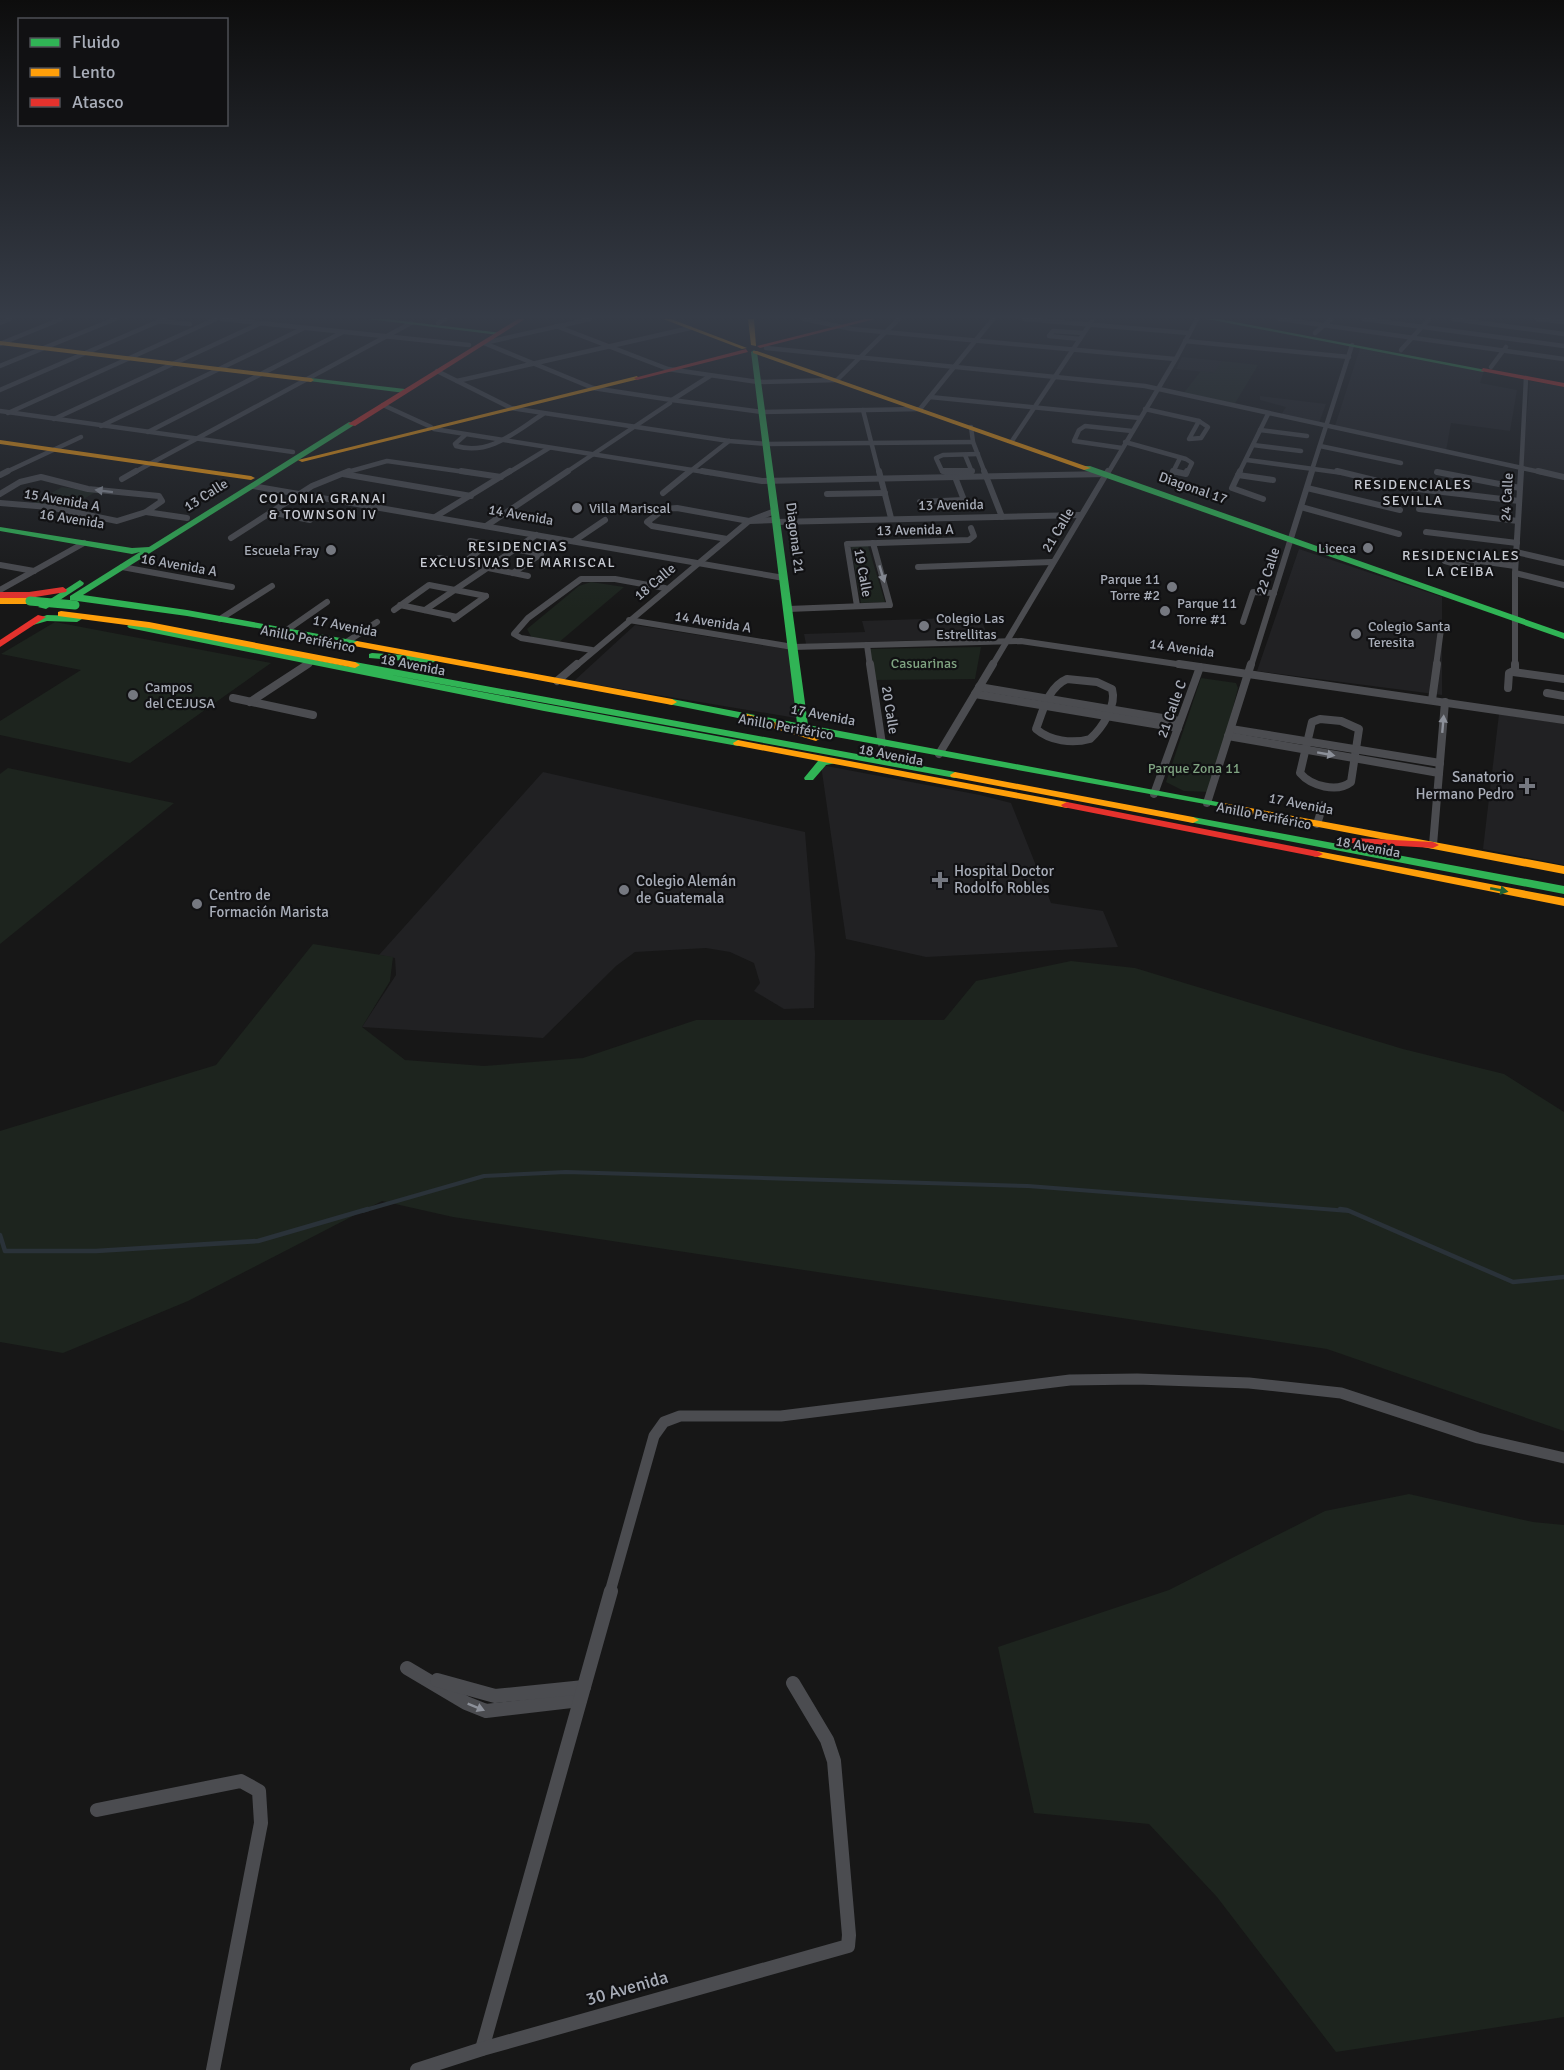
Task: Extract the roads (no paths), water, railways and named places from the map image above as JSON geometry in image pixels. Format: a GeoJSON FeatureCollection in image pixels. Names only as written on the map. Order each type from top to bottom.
{"type":"FeatureCollection","features":[{"type":"Feature","properties":{"kind":"main road","name":"13 Calle"},"geometry":{"type":"LineString","coordinates":[[0,644],[161,543],[252,482],[268,468],[289,460],[359,416]]}},
{"type":"Feature","properties":{"kind":"main road","name":"13 Calle"},"geometry":{"type":"LineString","coordinates":[[0,634],[75,596],[135,549],[365,416]]}},
{"type":"Feature","properties":{"kind":"main road"},"geometry":{"type":"LineString","coordinates":[[289,460],[478,416]]}},
{"type":"Feature","properties":{"kind":"main road","name":"Diagonal 21"},"geometry":{"type":"LineString","coordinates":[[762,416],[803,729]]}},
{"type":"Feature","properties":{"kind":"main road","name":"Diagonal 17"},"geometry":{"type":"LineString","coordinates":[[939,416],[1564,636]]}},
{"type":"Feature","properties":{"kind":"main road"},"geometry":{"type":"LineString","coordinates":[[289,460],[429,427]]}},
{"type":"Feature","properties":{"kind":"main road","name":"14 Avenida"},"geometry":{"type":"LineString","coordinates":[[0,442],[252,482]]}},
{"type":"Feature","properties":{"kind":"main road","name":"16 Avenida"},"geometry":{"type":"LineString","coordinates":[[0,524],[135,549]]}},
{"type":"Feature","properties":{"kind":"main road","name":"16 Avenida"},"geometry":{"type":"LineString","coordinates":[[0,529],[135,549]]}},
{"type":"Feature","properties":{"kind":"main road"},"geometry":{"type":"LineString","coordinates":[[135,549],[144,550],[161,543]]}},
{"type":"Feature","properties":{"kind":"main road","name":"Anillo Periférico"},"geometry":{"type":"LineString","coordinates":[[0,595],[43,593],[75,596],[372,656],[1564,881]]}},
{"type":"Feature","properties":{"kind":"main road","name":"Anillo Periférico"},"geometry":{"type":"LineString","coordinates":[[0,610],[75,596]]}},
{"type":"Feature","properties":{"kind":"main road","name":"17 Avenida"},"geometry":{"type":"LineString","coordinates":[[75,596],[220,619],[432,660],[557,681],[882,744],[1564,870]]}},
{"type":"Feature","properties":{"kind":"main road","name":"Anillo Periférico"},"geometry":{"type":"LineString","coordinates":[[0,601],[61,614],[149,625],[1564,890]]}},
{"type":"Feature","properties":{"kind":"main road","name":"18 Avenida"},"geometry":{"type":"LineString","coordinates":[[33,622],[61,617],[143,628],[544,708],[1024,797],[1564,902]]}},
{"type":"Feature","properties":{"kind":"main road"},"geometry":{"type":"LineString","coordinates":[[274,650],[315,663]]}},
{"type":"Feature","properties":{"kind":"main road"},"geometry":{"type":"LineString","coordinates":[[372,656],[432,660]]}},
{"type":"Feature","properties":{"kind":"main road"},"geometry":{"type":"LineString","coordinates":[[544,708],[608,712]]}},
{"type":"Feature","properties":{"kind":"main road"},"geometry":{"type":"LineString","coordinates":[[747,717],[816,738]]}},
{"type":"Feature","properties":{"kind":"main road"},"geometry":{"type":"LineString","coordinates":[[809,778],[822,763],[832,761]]}},
{"type":"Feature","properties":{"kind":"main road"},"geometry":{"type":"LineString","coordinates":[[962,776],[1024,797]]}},
{"type":"Feature","properties":{"kind":"main road"},"geometry":{"type":"LineString","coordinates":[[1346,840],[1433,845]]}},
{"type":"Feature","properties":{"kind":"street"},"geometry":{"type":"LineString","coordinates":[[32,416],[196,439],[289,460]]}},
{"type":"Feature","properties":{"kind":"street"},"geometry":{"type":"LineString","coordinates":[[54,419],[61,416]]}},
{"type":"Feature","properties":{"kind":"street"},"geometry":{"type":"LineString","coordinates":[[100,426],[122,416]]}},
{"type":"Feature","properties":{"kind":"street"},"geometry":{"type":"LineString","coordinates":[[148,432],[180,416]]}},
{"type":"Feature","properties":{"kind":"street"},"geometry":{"type":"LineString","coordinates":[[122,479],[239,416]]}},
{"type":"Feature","properties":{"kind":"street"},"geometry":{"type":"LineString","coordinates":[[405,416],[429,427],[465,435],[771,481],[1106,474]]}},
{"type":"Feature","properties":{"kind":"street"},"geometry":{"type":"LineString","coordinates":[[465,435],[455,444],[464,450],[488,449],[540,416]]}},
{"type":"Feature","properties":{"kind":"street"},"geometry":{"type":"LineString","coordinates":[[554,416],[729,441],[766,444],[973,442]]}},
{"type":"Feature","properties":{"kind":"street"},"geometry":{"type":"LineString","coordinates":[[486,526],[650,416]]}},
{"type":"Feature","properties":{"kind":"street"},"geometry":{"type":"LineString","coordinates":[[865,416],[891,518]]}},
{"type":"Feature","properties":{"kind":"street"},"geometry":{"type":"LineString","coordinates":[[1012,441],[1028,416]]}},
{"type":"Feature","properties":{"kind":"street"},"geometry":{"type":"LineString","coordinates":[[1114,416],[1140,418]]}},
{"type":"Feature","properties":{"kind":"street"},"geometry":{"type":"LineString","coordinates":[[1172,416],[1199,422],[1207,426],[1201,438],[1189,439],[1199,422]]}},
{"type":"Feature","properties":{"kind":"street"},"geometry":{"type":"LineString","coordinates":[[1263,499],[1232,488],[1267,416]]}},
{"type":"Feature","properties":{"kind":"street"},"geometry":{"type":"LineString","coordinates":[[1275,416],[1564,477]]}},
{"type":"Feature","properties":{"kind":"street","name":"22 Calle"},"geometry":{"type":"LineString","coordinates":[[1207,804],[1331,416]]}},
{"type":"Feature","properties":{"kind":"street","name":"24 Calle"},"geometry":{"type":"LineString","coordinates":[[1508,688],[1509,674],[1515,670],[1515,569],[1524,416]]}},
{"type":"Feature","properties":{"kind":"street","name":"21 Calle"},"geometry":{"type":"LineString","coordinates":[[939,754],[1140,418]]}},
{"type":"Feature","properties":{"kind":"street"},"geometry":{"type":"LineString","coordinates":[[1132,431],[1085,426],[1079,430],[1074,441],[1123,445],[1180,458],[1192,463],[1186,474],[1173,472],[1180,458]]}},
{"type":"Feature","properties":{"kind":"street"},"geometry":{"type":"LineString","coordinates":[[971,427],[973,442],[1002,517]]}},
{"type":"Feature","properties":{"kind":"street"},"geometry":{"type":"LineString","coordinates":[[1260,430],[1307,436]]}},
{"type":"Feature","properties":{"kind":"street"},"geometry":{"type":"LineString","coordinates":[[0,477],[81,437]]}},
{"type":"Feature","properties":{"kind":"street"},"geometry":{"type":"LineString","coordinates":[[663,493],[729,441]]}},
{"type":"Feature","properties":{"kind":"street"},"geometry":{"type":"LineString","coordinates":[[1253,445],[1301,451]]}},
{"type":"Feature","properties":{"kind":"street"},"geometry":{"type":"LineString","coordinates":[[1320,446],[1401,463]]}},
{"type":"Feature","properties":{"kind":"street"},"geometry":{"type":"LineString","coordinates":[[435,517],[549,448]]}},
{"type":"Feature","properties":{"kind":"street"},"geometry":{"type":"LineString","coordinates":[[965,455],[972,471],[942,471],[936,458],[939,455],[978,454]]}},
{"type":"Feature","properties":{"kind":"street"},"geometry":{"type":"LineString","coordinates":[[1246,460],[1314,467],[1390,484]]}},
{"type":"Feature","properties":{"kind":"street"},"geometry":{"type":"LineString","coordinates":[[231,538],[300,493],[340,474],[387,461],[501,477]]}},
{"type":"Feature","properties":{"kind":"street"},"geometry":{"type":"LineString","coordinates":[[1437,472],[1520,488]]}},
{"type":"Feature","properties":{"kind":"street"},"geometry":{"type":"LineString","coordinates":[[340,474],[471,496]]}},
{"type":"Feature","properties":{"kind":"street"},"geometry":{"type":"LineString","coordinates":[[1239,476],[1273,480]]}},
{"type":"Feature","properties":{"kind":"street"},"geometry":{"type":"LineString","coordinates":[[0,477],[20,482]]}},
{"type":"Feature","properties":{"kind":"street"},"geometry":{"type":"LineString","coordinates":[[0,494],[20,482],[41,477],[71,486],[154,495],[162,498],[162,503],[146,512]]}},
{"type":"Feature","properties":{"kind":"street"},"geometry":{"type":"LineString","coordinates":[[920,502],[964,500],[955,477]]}},
{"type":"Feature","properties":{"kind":"street","name":"14 Avenida"},"geometry":{"type":"LineString","coordinates":[[252,482],[300,493],[784,578]]}},
{"type":"Feature","properties":{"kind":"street"},"geometry":{"type":"LineString","coordinates":[[1307,488],[1400,510]]}},
{"type":"Feature","properties":{"kind":"street"},"geometry":{"type":"LineString","coordinates":[[1409,488],[1519,501]]}},
{"type":"Feature","properties":{"kind":"street"},"geometry":{"type":"LineString","coordinates":[[827,494],[885,493]]}},
{"type":"Feature","properties":{"kind":"street","name":"15 Avenida A"},"geometry":{"type":"LineString","coordinates":[[0,503],[49,507],[111,520],[121,520],[146,512]]}},
{"type":"Feature","properties":{"kind":"street"},"geometry":{"type":"LineString","coordinates":[[1301,507],[1399,534]]}},
{"type":"Feature","properties":{"kind":"street","name":"13 Avenida"},"geometry":{"type":"LineString","coordinates":[[727,539],[652,526],[647,522],[664,509],[677,508],[749,521],[776,518],[823,520],[1080,515]]}},
{"type":"Feature","properties":{"kind":"street"},"geometry":{"type":"LineString","coordinates":[[1419,509],[1518,521]]}},
{"type":"Feature","properties":{"kind":"street"},"geometry":{"type":"LineString","coordinates":[[146,512],[187,518]]}},
{"type":"Feature","properties":{"kind":"street"},"geometry":{"type":"LineString","coordinates":[[270,512],[310,520]]}},
{"type":"Feature","properties":{"kind":"street"},"geometry":{"type":"LineString","coordinates":[[574,542],[604,520]]}},
{"type":"Feature","properties":{"kind":"street","name":"18 Calle"},"geometry":{"type":"LineString","coordinates":[[557,681],[665,588],[749,521]]}},
{"type":"Feature","properties":{"kind":"street","name":"13 Avenida A"},"geometry":{"type":"LineString","coordinates":[[847,544],[969,540],[974,536],[972,528]]}},
{"type":"Feature","properties":{"kind":"street"},"geometry":{"type":"LineString","coordinates":[[1426,532],[1517,543]]}},
{"type":"Feature","properties":{"kind":"street"},"geometry":{"type":"LineString","coordinates":[[425,610],[536,535]]}},
{"type":"Feature","properties":{"kind":"street"},"geometry":{"type":"LineString","coordinates":[[470,541],[541,554],[513,573]]}},
{"type":"Feature","properties":{"kind":"street"},"geometry":{"type":"LineString","coordinates":[[0,590],[84,543]]}},
{"type":"Feature","properties":{"kind":"street","name":"19 Calle"},"geometry":{"type":"LineString","coordinates":[[847,544],[857,606],[890,605],[873,543]]}},
{"type":"Feature","properties":{"kind":"street"},"geometry":{"type":"LineString","coordinates":[[463,563],[488,544]]}},
{"type":"Feature","properties":{"kind":"street"},"geometry":{"type":"LineString","coordinates":[[1477,561],[1477,570],[1417,552],[1477,561],[1515,569],[1564,585]]}},
{"type":"Feature","properties":{"kind":"street"},"geometry":{"type":"LineString","coordinates":[[1516,552],[1564,563]]}},
{"type":"Feature","properties":{"kind":"street"},"geometry":{"type":"LineString","coordinates":[[439,558],[528,576]]}},
{"type":"Feature","properties":{"kind":"street"},"geometry":{"type":"LineString","coordinates":[[918,567],[1052,562]]}},
{"type":"Feature","properties":{"kind":"street"},"geometry":{"type":"LineString","coordinates":[[0,565],[34,571]]}},
{"type":"Feature","properties":{"kind":"street","name":"16 Avenida A"},"geometry":{"type":"LineString","coordinates":[[122,567],[232,587]]}},
{"type":"Feature","properties":{"kind":"street","name":"14 Avenida A"},"geometry":{"type":"LineString","coordinates":[[592,650],[521,638],[514,634],[528,618],[580,579],[615,579],[665,588]]}},
{"type":"Feature","properties":{"kind":"street"},"geometry":{"type":"LineString","coordinates":[[394,610],[400,605],[429,585],[486,596],[454,619],[400,605]]}},
{"type":"Feature","properties":{"kind":"street"},"geometry":{"type":"LineString","coordinates":[[220,619],[272,586]]}},
{"type":"Feature","properties":{"kind":"street"},"geometry":{"type":"LineString","coordinates":[[1243,622],[1253,592],[1274,593]]}},
{"type":"Feature","properties":{"kind":"street"},"geometry":{"type":"LineString","coordinates":[[284,632],[327,602]]}},
{"type":"Feature","properties":{"kind":"street"},"geometry":{"type":"LineString","coordinates":[[1250,603],[1270,606]]}},
{"type":"Feature","properties":{"kind":"street"},"geometry":{"type":"LineString","coordinates":[[788,609],[857,606]]}},
{"type":"Feature","properties":{"kind":"street"},"geometry":{"type":"LineString","coordinates":[[1246,612],[1267,615]]}},
{"type":"Feature","properties":{"kind":"street","name":"14 Avenida A"},"geometry":{"type":"LineString","coordinates":[[629,620],[793,647]]}},
{"type":"Feature","properties":{"kind":"street"},"geometry":{"type":"LineString","coordinates":[[345,643],[377,622]]}},
{"type":"Feature","properties":{"kind":"street"},"geometry":{"type":"LineString","coordinates":[[1432,700],[1441,629]]}},
{"type":"Feature","properties":{"kind":"street","name":"14 Avenida"},"geometry":{"type":"LineString","coordinates":[[793,647],[1021,641],[1564,720]]}},
{"type":"Feature","properties":{"kind":"street","name":"20 Calle"},"geometry":{"type":"LineString","coordinates":[[867,645],[882,744]]}},
{"type":"Feature","properties":{"kind":"street"},"geometry":{"type":"LineString","coordinates":[[250,702],[315,663]]}},
{"type":"Feature","properties":{"kind":"street","name":"21 Calle C"},"geometry":{"type":"LineString","coordinates":[[1154,794],[1200,667]]}},
{"type":"Feature","properties":{"kind":"street"},"geometry":{"type":"LineString","coordinates":[[1513,672],[1564,679]]}},
{"type":"Feature","properties":{"kind":"street"},"geometry":{"type":"LineString","coordinates":[[1066,680],[1105,684],[1112,689],[1114,695],[1109,712],[1097,734],[1089,740],[1066,740],[1045,735],[1036,729],[1046,701],[1057,683],[1066,680]]}},
{"type":"Feature","properties":{"kind":"street"},"geometry":{"type":"LineString","coordinates":[[977,690],[1179,725]]}},
{"type":"Feature","properties":{"kind":"street"},"geometry":{"type":"LineString","coordinates":[[1547,693],[1564,696]]}},
{"type":"Feature","properties":{"kind":"street"},"geometry":{"type":"LineString","coordinates":[[233,698],[313,715]]}},
{"type":"Feature","properties":{"kind":"street"},"geometry":{"type":"LineString","coordinates":[[1433,845],[1445,702]]}},
{"type":"Feature","properties":{"kind":"street"},"geometry":{"type":"LineString","coordinates":[[1320,719],[1334,719],[1351,723],[1359,729],[1356,750],[1351,782],[1346,786],[1313,784],[1305,780],[1300,773],[1312,722],[1320,719]]}},
{"type":"Feature","properties":{"kind":"street"},"geometry":{"type":"LineString","coordinates":[[1230,733],[1306,741],[1440,763]]}},
{"type":"Feature","properties":{"kind":"street"},"geometry":{"type":"LineString","coordinates":[[1230,733],[1304,750],[1439,773]]}},
{"type":"Feature","properties":{"kind":"street"},"geometry":{"type":"LineString","coordinates":[[1317,824],[1323,805]]}},
{"type":"Feature","properties":{"kind":"street"},"geometry":{"type":"LineString","coordinates":[[482,2049],[654,1436],[663,1422],[680,1416],[781,1416],[1070,1380],[1137,1379],[1249,1383],[1341,1393],[1478,1438],[1564,1458]]}},
{"type":"Feature","properties":{"kind":"street"},"geometry":{"type":"LineString","coordinates":[[407,1668],[426,1677],[473,1707],[486,1711],[542,1698],[582,1693]]}},
{"type":"Feature","properties":{"kind":"street","name":"30 Avenida"},"geometry":{"type":"LineString","coordinates":[[417,2070],[482,2049],[848,1946],[849,1935],[834,1761],[827,1740],[793,1683]]}},
{"type":"Feature","properties":{"kind":"street"},"geometry":{"type":"LineString","coordinates":[[97,1810],[241,1781],[259,1791],[261,1823],[213,2070]]}},
{"type":"Feature","properties":{"kind":"waterway"},"geometry":{"type":"LineString","coordinates":[[362,1211],[484,1176],[566,1172],[1028,1186],[1349,1211]]}},
{"type":"Feature","properties":{"kind":"waterway"},"geometry":{"type":"LineString","coordinates":[[0,1235],[5,1251],[96,1251],[258,1241],[368,1209]]}},
{"type":"Feature","properties":{"kind":"waterway"},"geometry":{"type":"LineString","coordinates":[[1340,1209],[1347,1210],[1513,1282],[1564,1277]]}},
{"type":"Feature","properties":{"kind":"place","name":"Villa Mariscal"},"geometry":{"type":"Point","coordinates":[577,508]}},
{"type":"Feature","properties":{"kind":"place","name":"Liceca"},"geometry":{"type":"Point","coordinates":[1368,548]}},
{"type":"Feature","properties":{"kind":"place","name":"Escuela Fray"},"geometry":{"type":"Point","coordinates":[331,550]}},
{"type":"Feature","properties":{"kind":"place","name":"Parque 11 Torre #2"},"geometry":{"type":"Point","coordinates":[1172,587]}},
{"type":"Feature","properties":{"kind":"place","name":"Parque 11 Torre #1"},"geometry":{"type":"Point","coordinates":[1165,611]}},
{"type":"Feature","properties":{"kind":"place","name":"Colegio Las Estrellitas"},"geometry":{"type":"Point","coordinates":[924,626]}},
{"type":"Feature","properties":{"kind":"place","name":"Colegio Santa Teresita"},"geometry":{"type":"Point","coordinates":[1356,634]}},
{"type":"Feature","properties":{"kind":"place","name":"Campos del CEJUSA"},"geometry":{"type":"Point","coordinates":[133,695]}},
{"type":"Feature","properties":{"kind":"place","name":"Sanatorio Hermano Pedro"},"geometry":{"type":"Point","coordinates":[1527,786]}},
{"type":"Feature","properties":{"kind":"place","name":"Hospital Doctor Rodolfo Robles"},"geometry":{"type":"Point","coordinates":[940,880]}},
{"type":"Feature","properties":{"kind":"place","name":"Colegio Alemán de Guatemala"},"geometry":{"type":"Point","coordinates":[624,890]}},
{"type":"Feature","properties":{"kind":"place","name":"Centro de Formación Marista"},"geometry":{"type":"Point","coordinates":[197,904]}},
{"type":"Feature","properties":{"kind":"district","name":"RESIDENCIALES SEVILLA"},"geometry":{"type":"Point","coordinates":[1413,492]}},
{"type":"Feature","properties":{"kind":"district","name":"COLONIA GRANAI & TOWNSON IV"},"geometry":{"type":"Point","coordinates":[323,506]}},
{"type":"Feature","properties":{"kind":"district","name":"RESIDENCIAS EXCLUSIVAS DE MARISCAL"},"geometry":{"type":"Point","coordinates":[518,554]}},
{"type":"Feature","properties":{"kind":"district","name":"RESIDENCIALES LA CEIBA"},"geometry":{"type":"Point","coordinates":[1461,564]}},
{"type":"Feature","properties":{"kind":"park label","name":"Casuarinas"},"geometry":{"type":"Point","coordinates":[924,663]}},
{"type":"Feature","properties":{"kind":"park label","name":"Parque Zona 11"},"geometry":{"type":"Point","coordinates":[1194,768]}}]}
